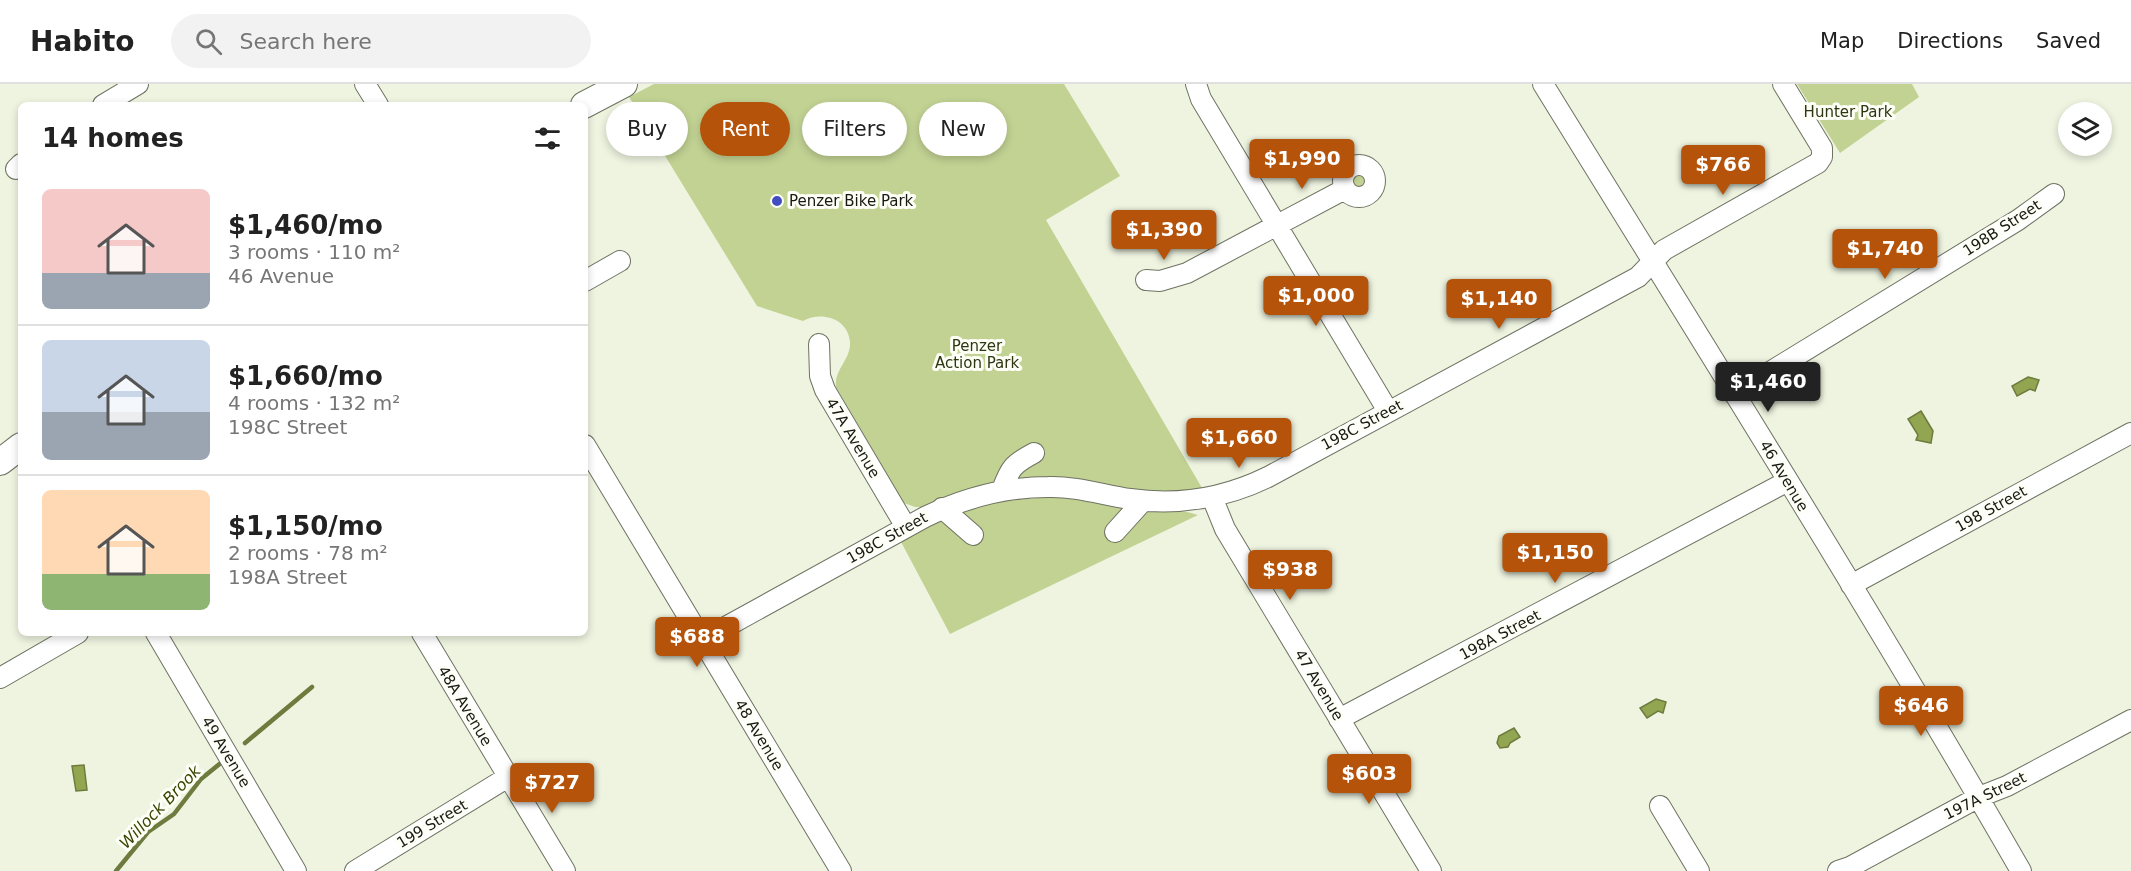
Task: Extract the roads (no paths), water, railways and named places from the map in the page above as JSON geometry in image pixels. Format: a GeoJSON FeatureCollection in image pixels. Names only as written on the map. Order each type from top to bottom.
{"type":"FeatureCollection","features":[{"type":"Feature","properties":{"kind":"main road"},"geometry":{"type":"LineString","coordinates":[[588,103],[624,84]]}},
{"type":"Feature","properties":{"kind":"main road"},"geometry":{"type":"LineString","coordinates":[[0,448],[18,440]]}},
{"type":"Feature","properties":{"kind":"main road"},"geometry":{"type":"LineString","coordinates":[[0,462],[18,448]]}},
{"type":"Feature","properties":{"kind":"street"},"geometry":{"type":"LineString","coordinates":[[108,102],[138,84]]}},
{"type":"Feature","properties":{"kind":"street"},"geometry":{"type":"LineString","coordinates":[[365,84],[376,102]]}},
{"type":"Feature","properties":{"kind":"street"},"geometry":{"type":"LineString","coordinates":[[1196,84],[1201,99],[1388,411]]}},
{"type":"Feature","properties":{"kind":"street","name":"46 Avenue"},"geometry":{"type":"LineString","coordinates":[[1544,84],[1788,481],[1979,797],[2021,871]]}},
{"type":"Feature","properties":{"kind":"street","name":"198C Street"},"geometry":{"type":"LineString","coordinates":[[702,640],[942,508],[985,494],[1002,490],[1050,487],[1143,501],[1184,501],[1212,497],[1260,481],[1638,277],[1664,250],[1818,163],[1822,158],[1822,148],[1783,84]]}},
{"type":"Feature","properties":{"kind":"street"},"geometry":{"type":"LineString","coordinates":[[1146,280],[1160,281],[1187,273],[1346,189]]}},
{"type":"Feature","properties":{"kind":"street","name":"198B Street"},"geometry":{"type":"LineString","coordinates":[[1734,394],[2018,220],[2054,194]]}},
{"type":"Feature","properties":{"kind":"street"},"geometry":{"type":"LineString","coordinates":[[588,278],[620,261]]}},
{"type":"Feature","properties":{"kind":"street","name":"47A Avenue"},"geometry":{"type":"LineString","coordinates":[[819,344],[820,376],[825,390],[906,527]]}},
{"type":"Feature","properties":{"kind":"street","name":"198 Street"},"geometry":{"type":"LineString","coordinates":[[1851,585],[2131,433]]}},
{"type":"Feature","properties":{"kind":"street","name":"48 Avenue"},"geometry":{"type":"LineString","coordinates":[[588,450],[841,871]]}},
{"type":"Feature","properties":{"kind":"street"},"geometry":{"type":"LineString","coordinates":[[1002,490],[1009,471],[1017,462],[1034,453]]}},
{"type":"Feature","properties":{"kind":"street","name":"198A Street"},"geometry":{"type":"LineString","coordinates":[[1339,720],[1788,481]]}},
{"type":"Feature","properties":{"kind":"street","name":"47 Avenue"},"geometry":{"type":"LineString","coordinates":[[1212,497],[1225,529],[1431,871]]}},
{"type":"Feature","properties":{"kind":"street"},"geometry":{"type":"LineString","coordinates":[[1115,532],[1143,501]]}},
{"type":"Feature","properties":{"kind":"street"},"geometry":{"type":"LineString","coordinates":[[942,508],[973,535]]}},
{"type":"Feature","properties":{"kind":"street"},"geometry":{"type":"LineString","coordinates":[[0,678],[73,636]]}},
{"type":"Feature","properties":{"kind":"street","name":"49 Avenue"},"geometry":{"type":"LineString","coordinates":[[158,636],[296,871]]}},
{"type":"Feature","properties":{"kind":"street","name":"48A Avenue"},"geometry":{"type":"LineString","coordinates":[[424,636],[565,871]]}},
{"type":"Feature","properties":{"kind":"street","name":"197A Street"},"geometry":{"type":"LineString","coordinates":[[1838,871],[1850,867],[1979,797],[2007,786],[2131,720]]}},
{"type":"Feature","properties":{"kind":"street","name":"199 Street"},"geometry":{"type":"LineString","coordinates":[[355,871],[508,777]]}},
{"type":"Feature","properties":{"kind":"street"},"geometry":{"type":"LineString","coordinates":[[1660,806],[1699,871]]}},
{"type":"Feature","properties":{"kind":"waterway","name":"Willock Brook"},"geometry":{"type":"LineString","coordinates":[[245,743],[312,687]]}},
{"type":"Feature","properties":{"kind":"waterway","name":"Willock Brook"},"geometry":{"type":"LineString","coordinates":[[116,871],[148,832],[174,814],[201,779],[222,762]]}},
{"type":"Feature","properties":{"kind":"place","name":"Penzer Bike Park"},"geometry":{"type":"Point","coordinates":[777,201]}},
{"type":"Feature","properties":{"kind":"park label","name":"Hunter Park"},"geometry":{"type":"Point","coordinates":[1848,112]}},
{"type":"Feature","properties":{"kind":"park label","name":"Penzer Action Park"},"geometry":{"type":"Point","coordinates":[977,354]}}]}
